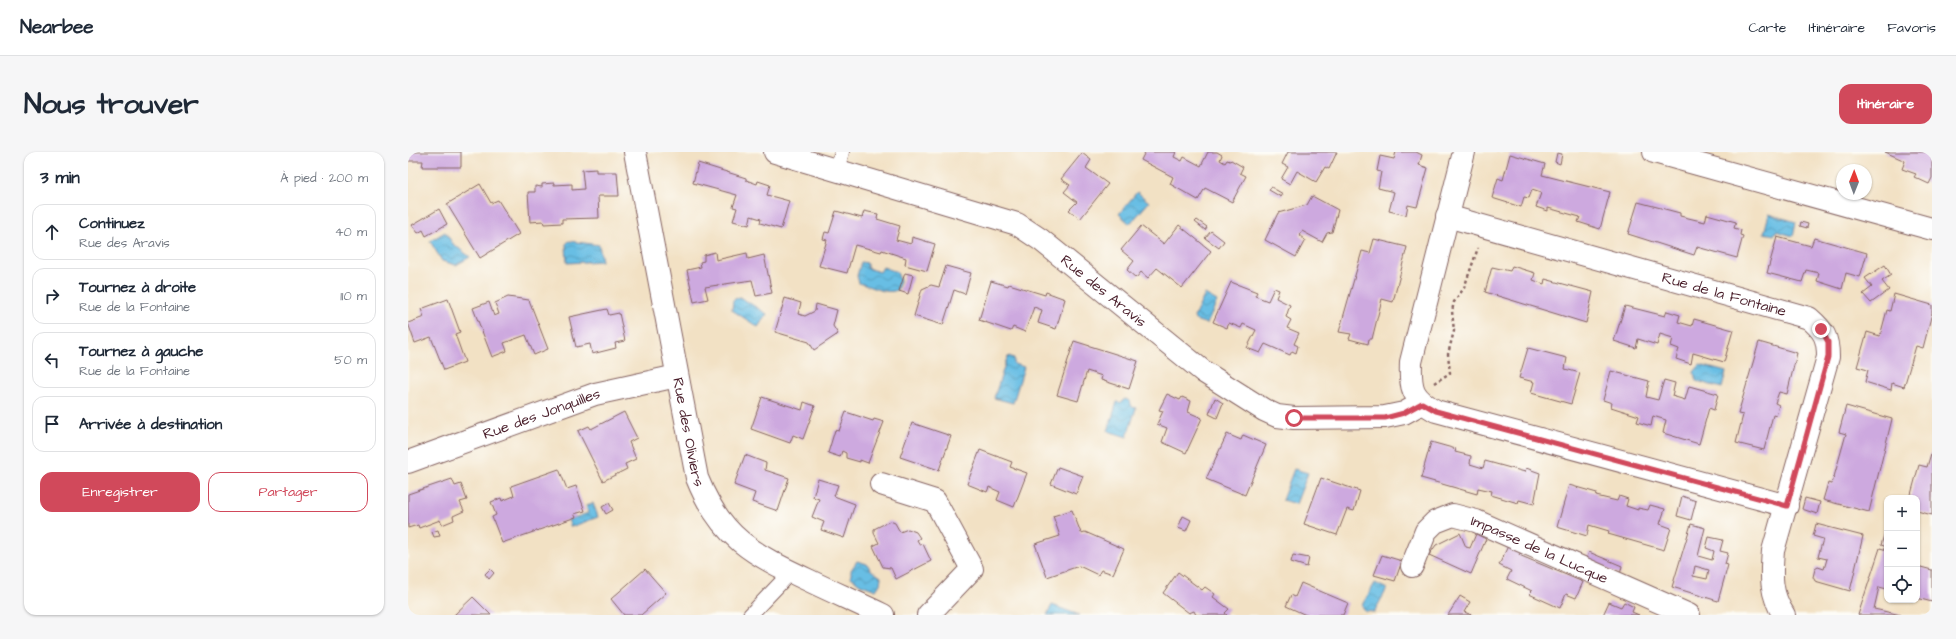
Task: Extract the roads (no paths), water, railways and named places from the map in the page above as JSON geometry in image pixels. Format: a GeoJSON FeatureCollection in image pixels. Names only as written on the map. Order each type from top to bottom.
{"type":"FeatureCollection","features":[{"type":"Feature","properties":{"kind":"street","name":"Rue des Oliviers"},"geometry":{"type":"LineString","coordinates":[[635,152],[697,478],[706,500],[721,522],[739,541],[762,558],[883,615]]}},
{"type":"Feature","properties":{"kind":"street","name":"Rue des Aravis"},"geometry":{"type":"LineString","coordinates":[[775,152],[839,161],[1017,224],[1041,240],[1204,372],[1264,410],[1277,416],[1294,418],[1385,418],[1404,413],[1417,397]]}},
{"type":"Feature","properties":{"kind":"street"},"geometry":{"type":"LineString","coordinates":[[1464,152],[1411,362],[1410,376],[1417,397],[1436,411],[1787,506]]}},
{"type":"Feature","properties":{"kind":"street"},"geometry":{"type":"LineString","coordinates":[[1654,152],[1932,229]]}},
{"type":"Feature","properties":{"kind":"street","name":"Rue de la Fontaine"},"geometry":{"type":"LineString","coordinates":[[1447,216],[1808,318],[1821,329],[1828,342],[1828,357],[1773,551],[1771,577],[1777,604],[1784,615]]}},
{"type":"Feature","properties":{"kind":"street","name":"Rue des Jonquilles"},"geometry":{"type":"LineString","coordinates":[[408,462],[595,394],[677,376]]}},
{"type":"Feature","properties":{"kind":"street"},"geometry":{"type":"LineString","coordinates":[[881,484],[935,501],[972,568],[928,615]]}},
{"type":"Feature","properties":{"kind":"street","name":"Impasse de la Lucque"},"geometry":{"type":"LineString","coordinates":[[1412,566],[1426,531],[1435,522],[1453,515],[1476,521],[1689,615]]}},
{"type":"Feature","properties":{"kind":"lane"},"geometry":{"type":"LineString","coordinates":[[750,615],[791,572]]}},
{"type":"Feature","properties":{"kind":"water"},"geometry":{"type":"Polygon","coordinates":[[[1137,192],[1149,202],[1130,224],[1119,214],[1137,192]]]}},
{"type":"Feature","properties":{"kind":"water"},"geometry":{"type":"Polygon","coordinates":[[[1769,214],[1796,222],[1793,236],[1776,231],[1774,235],[1764,233],[1769,214]]]}},
{"type":"Feature","properties":{"kind":"water"},"geometry":{"type":"Polygon","coordinates":[[[445,232],[453,244],[470,257],[456,265],[442,261],[430,241],[445,232]]]}},
{"type":"Feature","properties":{"kind":"water"},"geometry":{"type":"Polygon","coordinates":[[[569,241],[599,245],[602,261],[567,263],[566,244],[569,241]]]}},
{"type":"Feature","properties":{"kind":"water"},"geometry":{"type":"Polygon","coordinates":[[[861,262],[867,263],[867,268],[880,272],[883,267],[897,272],[900,281],[897,290],[883,291],[859,283],[857,276],[861,262]]]}},
{"type":"Feature","properties":{"kind":"water"},"geometry":{"type":"Polygon","coordinates":[[[1205,294],[1217,301],[1207,324],[1195,320],[1194,317],[1205,294]]]}},
{"type":"Feature","properties":{"kind":"water"},"geometry":{"type":"Polygon","coordinates":[[[740,297],[767,314],[758,327],[732,310],[733,300],[740,297]]]}},
{"type":"Feature","properties":{"kind":"water"},"geometry":{"type":"Polygon","coordinates":[[[1009,356],[1014,358],[1014,364],[1024,367],[1013,403],[994,398],[1007,358],[1009,356]]]}},
{"type":"Feature","properties":{"kind":"water"},"geometry":{"type":"Polygon","coordinates":[[[1700,365],[1726,372],[1722,388],[1696,381],[1694,372],[1700,365]]]}},
{"type":"Feature","properties":{"kind":"water"},"geometry":{"type":"Polygon","coordinates":[[[1125,399],[1130,401],[1132,407],[1136,408],[1127,437],[1108,431],[1117,402],[1120,403],[1125,399]]]}},
{"type":"Feature","properties":{"kind":"water"},"geometry":{"type":"Polygon","coordinates":[[[1294,469],[1308,473],[1296,504],[1282,500],[1294,469]]]}},
{"type":"Feature","properties":{"kind":"water"},"geometry":{"type":"Polygon","coordinates":[[[593,503],[598,517],[571,527],[568,520],[588,513],[586,505],[593,503]]]}},
{"type":"Feature","properties":{"kind":"water"},"geometry":{"type":"Polygon","coordinates":[[[857,561],[867,564],[871,570],[881,577],[880,584],[876,590],[860,584],[851,577],[851,570],[857,561]]]}},
{"type":"Feature","properties":{"kind":"water"},"geometry":{"type":"Polygon","coordinates":[[[1375,583],[1387,589],[1374,612],[1364,611],[1362,605],[1375,583]]]}},
{"type":"Feature","properties":{"kind":"water"},"geometry":{"type":"Polygon","coordinates":[[[1052,605],[1079,615],[1047,615],[1052,605]]]}}]}
